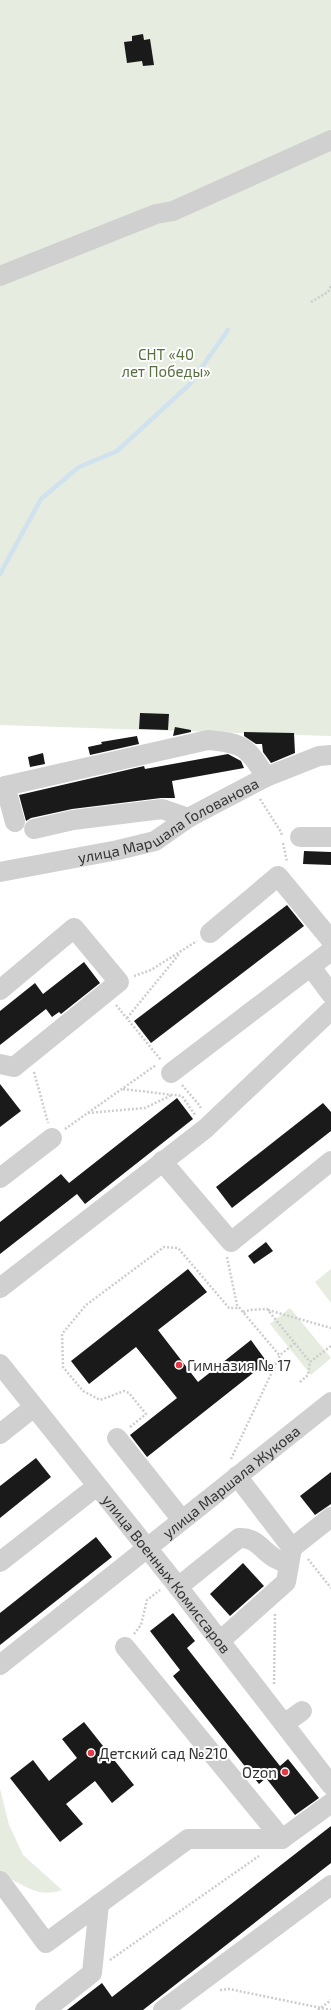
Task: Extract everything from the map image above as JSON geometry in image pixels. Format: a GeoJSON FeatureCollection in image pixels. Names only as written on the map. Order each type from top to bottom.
{"type":"FeatureCollection","features":[{"type":"Feature","properties":{"kind":"street"},"geometry":{"type":"LineString","coordinates":[[0,276],[156,214],[173,211],[331,140]]}},
{"type":"Feature","properties":{"kind":"street"},"geometry":{"type":"LineString","coordinates":[[188,818],[162,809],[25,826],[5,786],[208,740],[227,742],[246,749],[259,781]]}},
{"type":"Feature","properties":{"kind":"street","name":"улица Маршала Голованова"},"geometry":{"type":"LineString","coordinates":[[0,872],[118,850],[155,841],[188,818],[259,781],[318,756],[331,755]]}},
{"type":"Feature","properties":{"kind":"street"},"geometry":{"type":"LineString","coordinates":[[300,837],[331,837]]}},
{"type":"Feature","properties":{"kind":"street"},"geometry":{"type":"LineString","coordinates":[[210,933],[278,876],[331,940]]}},
{"type":"Feature","properties":{"kind":"street"},"geometry":{"type":"LineString","coordinates":[[0,990],[74,928],[112,987],[14,1067],[0,1064]]}},
{"type":"Feature","properties":{"kind":"street"},"geometry":{"type":"LineString","coordinates":[[171,1073],[331,951]]}},
{"type":"Feature","properties":{"kind":"street"},"geometry":{"type":"LineString","coordinates":[[311,967],[331,994]]}},
{"type":"Feature","properties":{"kind":"street"},"geometry":{"type":"LineString","coordinates":[[0,1288],[162,1160],[205,1128],[331,1010]]}},
{"type":"Feature","properties":{"kind":"street"},"geometry":{"type":"LineString","coordinates":[[0,1178],[52,1138]]}},
{"type":"Feature","properties":{"kind":"street"},"geometry":{"type":"LineString","coordinates":[[162,1160],[229,1249],[331,1161]]}},
{"type":"Feature","properties":{"kind":"street","name":"улица Военных Комиссаров"},"geometry":{"type":"LineString","coordinates":[[0,1364],[148,1548],[279,1718],[328,1775]]}},
{"type":"Feature","properties":{"kind":"street","name":"улица Маршала Жукова"},"geometry":{"type":"LineString","coordinates":[[0,1665],[331,1402]]}},
{"type":"Feature","properties":{"kind":"street"},"geometry":{"type":"LineString","coordinates":[[0,1434],[34,1407]]}},
{"type":"Feature","properties":{"kind":"street"},"geometry":{"type":"LineString","coordinates":[[117,1438],[182,1520]]}},
{"type":"Feature","properties":{"kind":"street"},"geometry":{"type":"LineString","coordinates":[[220,1642],[286,1582],[292,1552],[238,1475]]}},
{"type":"Feature","properties":{"kind":"street"},"geometry":{"type":"LineString","coordinates":[[0,1562],[97,1486]]}},
{"type":"Feature","properties":{"kind":"street"},"geometry":{"type":"LineString","coordinates":[[175,1583],[239,1538],[248,1538],[255,1541],[269,1556],[279,1561],[292,1552],[331,1517]]}},
{"type":"Feature","properties":{"kind":"street"},"geometry":{"type":"LineString","coordinates":[[125,1647],[282,1839]]}},
{"type":"Feature","properties":{"kind":"street"},"geometry":{"type":"LineString","coordinates":[[279,1718],[302,1711]]}},
{"type":"Feature","properties":{"kind":"street"},"geometry":{"type":"LineString","coordinates":[[0,1881],[46,1943],[188,1839],[282,1839],[331,1803]]}},
{"type":"Feature","properties":{"kind":"street"},"geometry":{"type":"LineString","coordinates":[[163,2010],[331,1884]]}},
{"type":"Feature","properties":{"kind":"street"},"geometry":{"type":"LineString","coordinates":[[45,2010],[92,1973],[99,1904]]}},
{"type":"Feature","properties":{"kind":"path"},"geometry":{"type":"LineString","coordinates":[[311,302],[328,292],[331,286]]}},
{"type":"Feature","properties":{"kind":"path"},"geometry":{"type":"LineString","coordinates":[[259,781],[281,832],[287,865],[278,876]]}},
{"type":"Feature","properties":{"kind":"path"},"geometry":{"type":"LineString","coordinates":[[29,1054],[52,1138],[162,1061],[127,1018],[112,987],[151,970],[210,933]]}},
{"type":"Feature","properties":{"kind":"path"},"geometry":{"type":"LineString","coordinates":[[127,1018],[182,951]]}},
{"type":"Feature","properties":{"kind":"path"},"geometry":{"type":"LineString","coordinates":[[171,1073],[200,1106],[205,1128]]}},
{"type":"Feature","properties":{"kind":"path"},"geometry":{"type":"LineString","coordinates":[[122,1089],[182,1096],[205,1128]]}},
{"type":"Feature","properties":{"kind":"path"},"geometry":{"type":"LineString","coordinates":[[88,1113],[145,1108],[173,1095]]}},
{"type":"Feature","properties":{"kind":"path"},"geometry":{"type":"LineString","coordinates":[[117,1438],[146,1414],[144,1411],[129,1393],[124,1391],[100,1400],[83,1391],[63,1367],[62,1334],[86,1305],[164,1247],[178,1248],[228,1308],[239,1308]]}},
{"type":"Feature","properties":{"kind":"path"},"geometry":{"type":"LineString","coordinates":[[229,1249],[237,1304],[279,1357]]}},
{"type":"Feature","properties":{"kind":"path"},"geometry":{"type":"LineString","coordinates":[[243,1312],[267,1309],[331,1328]]}},
{"type":"Feature","properties":{"kind":"path"},"geometry":{"type":"LineString","coordinates":[[267,1309],[310,1362]]}},
{"type":"Feature","properties":{"kind":"path"},"geometry":{"type":"LineString","coordinates":[[238,1475],[230,1460],[279,1357],[295,1342]]}},
{"type":"Feature","properties":{"kind":"path"},"geometry":{"type":"LineString","coordinates":[[300,1382],[308,1375],[310,1362],[331,1346]]}},
{"type":"Feature","properties":{"kind":"path"},"geometry":{"type":"LineString","coordinates":[[292,1552],[331,1588]]}},
{"type":"Feature","properties":{"kind":"path"},"geometry":{"type":"LineString","coordinates":[[125,1647],[141,1625],[147,1600],[175,1583]]}},
{"type":"Feature","properties":{"kind":"path"},"geometry":{"type":"LineString","coordinates":[[276,1591],[279,1718]]}},
{"type":"Feature","properties":{"kind":"path"},"geometry":{"type":"LineString","coordinates":[[92,1973],[282,1839]]}},
{"type":"Feature","properties":{"kind":"path"},"geometry":{"type":"LineString","coordinates":[[214,1990],[229,1989],[319,2009],[331,2010]]}},
{"type":"Feature","properties":{"kind":"path"},"geometry":{"type":"LineString","coordinates":[[319,2009],[331,2000]]}},
{"type":"Feature","properties":{"kind":"green space","name":"СНТ «40 лет Победы»"},"geometry":{"type":"Polygon","coordinates":[[[0,0],[331,0],[331,736],[0,725],[0,0]]]}},
{"type":"Feature","properties":{"kind":"green space"},"geometry":{"type":"Polygon","coordinates":[[[331,1269],[331,1303],[315,1282],[331,1269]]]}},
{"type":"Feature","properties":{"kind":"green space"},"geometry":{"type":"Polygon","coordinates":[[[290,1308],[331,1358],[311,1375],[270,1324],[290,1308]]]}},
{"type":"Feature","properties":{"kind":"green space"},"geometry":{"type":"Polygon","coordinates":[[[0,1789],[9,1825],[23,1855],[62,1890],[44,1893],[30,1889],[0,1875],[0,1789]]]}},
{"type":"Feature","properties":{"kind":"building"},"geometry":{"type":"Polygon","coordinates":[[[143,34],[144,40],[150,39],[154,65],[143,66],[142,61],[127,63],[124,42],[132,41],[132,36],[143,34]]]}},
{"type":"Feature","properties":{"kind":"building"},"geometry":{"type":"Polygon","coordinates":[[[140,713],[169,714],[168,730],[139,729],[140,713]]]}},
{"type":"Feature","properties":{"kind":"building"},"geometry":{"type":"Polygon","coordinates":[[[175,727],[191,730],[191,732],[173,736],[175,727]]]}},
{"type":"Feature","properties":{"kind":"building"},"geometry":{"type":"Polygon","coordinates":[[[244,732],[294,733],[295,753],[271,763],[263,752],[262,744],[256,744],[244,736],[244,732]]]}},
{"type":"Feature","properties":{"kind":"building"},"geometry":{"type":"Polygon","coordinates":[[[137,736],[139,744],[90,755],[88,747],[102,744],[101,742],[137,736]]]}},
{"type":"Feature","properties":{"kind":"building"},"geometry":{"type":"Polygon","coordinates":[[[43,753],[45,764],[30,767],[28,757],[43,753]]]}},
{"type":"Feature","properties":{"kind":"building"},"geometry":{"type":"Polygon","coordinates":[[[228,754],[241,761],[244,768],[172,781],[175,798],[161,798],[72,809],[31,818],[26,821],[19,795],[144,766],[145,769],[228,754]]]}},
{"type":"Feature","properties":{"kind":"building"},"geometry":{"type":"Polygon","coordinates":[[[304,851],[331,852],[331,865],[303,864],[304,851]]]}},
{"type":"Feature","properties":{"kind":"building"},"geometry":{"type":"Polygon","coordinates":[[[287,905],[304,926],[151,1043],[134,1021],[287,905]]]}},
{"type":"Feature","properties":{"kind":"building"},"geometry":{"type":"Polygon","coordinates":[[[84,962],[100,983],[61,1014],[59,1012],[52,1017],[46,1009],[0,1045],[0,1011],[35,983],[43,994],[84,962]]]}},
{"type":"Feature","properties":{"kind":"building"},"geometry":{"type":"Polygon","coordinates":[[[0,1084],[21,1111],[0,1127],[0,1084]]]}},
{"type":"Feature","properties":{"kind":"building"},"geometry":{"type":"Polygon","coordinates":[[[177,1098],[193,1119],[85,1204],[77,1194],[0,1254],[0,1222],[61,1174],[69,1183],[177,1098]]]}},
{"type":"Feature","properties":{"kind":"building"},"geometry":{"type":"Polygon","coordinates":[[[323,1103],[331,1112],[331,1131],[232,1208],[216,1187],[323,1103]]]}},
{"type":"Feature","properties":{"kind":"building"},"geometry":{"type":"Polygon","coordinates":[[[266,1242],[273,1251],[254,1264],[248,1256],[266,1242]]]}},
{"type":"Feature","properties":{"kind":"building"},"geometry":{"type":"Polygon","coordinates":[[[188,1269],[207,1292],[158,1330],[198,1382],[251,1340],[267,1362],[147,1457],[130,1435],[177,1398],[136,1347],[89,1384],[71,1361],[188,1269]]]}},
{"type":"Feature","properties":{"kind":"building"},"geometry":{"type":"Polygon","coordinates":[[[36,1458],[51,1477],[0,1518],[0,1486],[36,1458]]]}},
{"type":"Feature","properties":{"kind":"building"},"geometry":{"type":"Polygon","coordinates":[[[331,1472],[331,1504],[315,1515],[300,1496],[331,1472]]]}},
{"type":"Feature","properties":{"kind":"building"},"geometry":{"type":"Polygon","coordinates":[[[96,1537],[112,1557],[0,1645],[0,1613],[96,1537]]]}},
{"type":"Feature","properties":{"kind":"building"},"geometry":{"type":"Polygon","coordinates":[[[243,1563],[264,1586],[230,1616],[210,1594],[243,1563]]]}},
{"type":"Feature","properties":{"kind":"building"},"geometry":{"type":"Polygon","coordinates":[[[173,1613],[195,1641],[187,1648],[280,1766],[288,1759],[319,1798],[295,1815],[266,1778],[259,1784],[173,1676],[180,1670],[150,1631],[173,1613]]]}},
{"type":"Feature","properties":{"kind":"building"},"geometry":{"type":"Polygon","coordinates":[[[84,1722],[134,1785],[112,1803],[95,1781],[66,1804],[83,1824],[60,1842],[10,1778],[33,1760],[49,1781],[77,1758],[62,1739],[84,1722]]]}},
{"type":"Feature","properties":{"kind":"building"},"geometry":{"type":"Polygon","coordinates":[[[331,1826],[331,1863],[143,2010],[67,2010],[102,1983],[112,1997],[331,1826]]]}},
{"type":"Feature","properties":{"kind":"waterway"},"geometry":{"type":"LineString","coordinates":[[0,574],[41,499],[79,467],[117,451],[190,384],[228,330]]}},
{"type":"Feature","properties":{"kind":"place","name":"Гимназия № 17"},"geometry":{"type":"Point","coordinates":[179,1365]}},
{"type":"Feature","properties":{"kind":"place","name":"Детский сад №210"},"geometry":{"type":"Point","coordinates":[91,1753]}},
{"type":"Feature","properties":{"kind":"place","name":"Ozon"},"geometry":{"type":"Point","coordinates":[285,1772]}}]}
